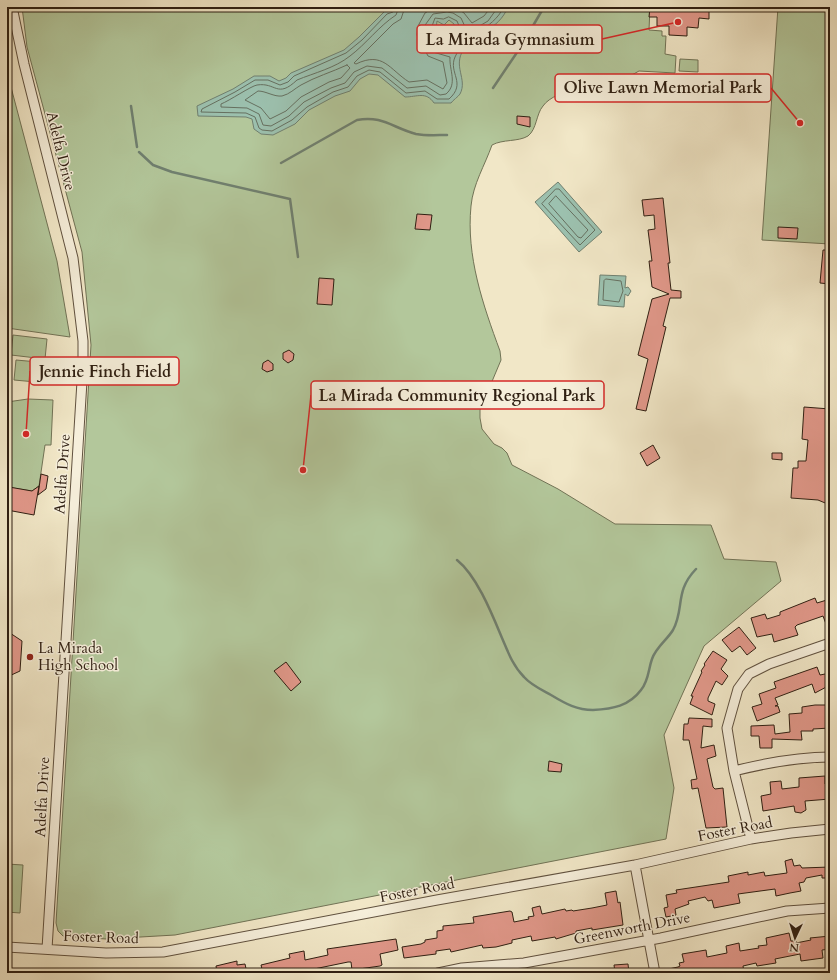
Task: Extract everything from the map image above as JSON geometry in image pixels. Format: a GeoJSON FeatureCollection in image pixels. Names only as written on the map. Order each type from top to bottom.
{"type":"FeatureCollection","features":[{"type":"Feature","properties":{"kind":"street","name":"Adelfa Drive"},"geometry":{"type":"LineString","coordinates":[[12,7],[24,64],[73,258],[83,340],[83,365],[47,949]]}},
{"type":"Feature","properties":{"kind":"street"},"geometry":{"type":"LineString","coordinates":[[751,839],[734,771],[727,728],[738,689],[749,674],[769,664],[830,643]]}},
{"type":"Feature","properties":{"kind":"street"},"geometry":{"type":"LineString","coordinates":[[734,771],[766,763],[807,757],[830,757]]}},
{"type":"Feature","properties":{"kind":"street","name":"Foster Road"},"geometry":{"type":"LineString","coordinates":[[7,947],[106,953],[163,952],[437,900],[635,865],[751,839],[791,833],[830,830]]}},
{"type":"Feature","properties":{"kind":"street"},"geometry":{"type":"LineString","coordinates":[[635,865],[655,973]]}},
{"type":"Feature","properties":{"kind":"street","name":"Greenworth Drive"},"geometry":{"type":"LineString","coordinates":[[438,973],[462,968],[524,963],[649,940],[787,911],[830,908]]}},
{"type":"Feature","properties":{"kind":"street"},"geometry":{"type":"LineString","coordinates":[[524,963],[524,973]]}},
{"type":"Feature","properties":{"kind":"shaded area"},"geometry":{"type":"Polygon","coordinates":[[[22,7],[650,7],[649,30],[662,31],[662,36],[666,36],[665,54],[676,56],[675,73],[639,71],[630,76],[628,95],[589,92],[575,87],[549,100],[541,109],[533,129],[528,136],[492,145],[474,190],[470,225],[473,262],[477,280],[500,351],[501,360],[480,410],[480,418],[482,429],[494,444],[502,448],[507,453],[512,465],[558,489],[615,524],[711,525],[724,559],[776,562],[781,581],[704,646],[664,735],[674,788],[666,839],[175,935],[106,939],[63,936],[58,931],[56,923],[91,345],[82,252],[27,47],[22,7]]]}},
{"type":"Feature","properties":{"kind":"shaded area"},"geometry":{"type":"Polygon","coordinates":[[[778,7],[830,7],[830,244],[762,240],[778,7]]]}},
{"type":"Feature","properties":{"kind":"shaded area"},"geometry":{"type":"Polygon","coordinates":[[[680,59],[698,60],[698,72],[679,71],[680,59]]]}},
{"type":"Feature","properties":{"kind":"shaded area"},"geometry":{"type":"Polygon","coordinates":[[[7,72],[57,261],[70,337],[7,328],[7,72]]]}},
{"type":"Feature","properties":{"kind":"shaded area"},"geometry":{"type":"Polygon","coordinates":[[[13,335],[47,339],[45,359],[11,355],[13,335]]]}},
{"type":"Feature","properties":{"kind":"shaded area"},"geometry":{"type":"Polygon","coordinates":[[[16,360],[49,363],[47,383],[14,380],[16,360]]]}},
{"type":"Feature","properties":{"kind":"shaded area"},"geometry":{"type":"Polygon","coordinates":[[[28,399],[53,400],[51,445],[45,445],[39,486],[32,491],[7,487],[7,402],[28,399]]]}},
{"type":"Feature","properties":{"kind":"shaded area"},"geometry":{"type":"Polygon","coordinates":[[[7,864],[23,865],[20,913],[7,912],[7,864]]]}},
{"type":"Feature","properties":{"kind":"water"},"geometry":{"type":"Polygon","coordinates":[[[400,7],[508,7],[499,21],[475,38],[464,49],[459,61],[462,88],[460,94],[451,103],[434,103],[431,99],[424,96],[405,97],[378,75],[369,74],[360,79],[350,91],[335,96],[309,110],[295,124],[273,135],[261,134],[254,129],[252,119],[246,117],[198,116],[197,106],[233,89],[254,76],[270,76],[279,81],[286,78],[291,73],[344,50],[386,10],[400,7]],[[449,20],[444,25],[437,21],[436,29],[431,31],[438,45],[447,46],[452,43],[458,31],[457,28],[454,28],[454,24],[449,20]]]}},
{"type":"Feature","properties":{"kind":"water"},"geometry":{"type":"Polygon","coordinates":[[[558,182],[602,232],[579,252],[535,202],[558,182]]]}},
{"type":"Feature","properties":{"kind":"water"},"geometry":{"type":"Polygon","coordinates":[[[600,275],[626,276],[625,288],[628,287],[631,291],[628,296],[625,294],[624,307],[598,305],[600,275]]]}},
{"type":"Feature","properties":{"kind":"building"},"geometry":{"type":"Polygon","coordinates":[[[650,7],[709,7],[709,19],[699,18],[698,28],[687,27],[687,36],[669,35],[669,26],[657,26],[657,17],[649,17],[650,7]]]}},
{"type":"Feature","properties":{"kind":"building"},"geometry":{"type":"Polygon","coordinates":[[[517,116],[530,117],[530,127],[517,124],[517,116]]]}},
{"type":"Feature","properties":{"kind":"building"},"geometry":{"type":"Polygon","coordinates":[[[663,198],[670,263],[668,263],[671,290],[681,291],[681,298],[670,298],[663,326],[666,327],[646,411],[636,409],[648,359],[638,355],[652,299],[669,294],[652,287],[649,261],[652,261],[648,230],[655,229],[654,215],[644,216],[642,200],[663,198]]]}},
{"type":"Feature","properties":{"kind":"building"},"geometry":{"type":"Polygon","coordinates":[[[417,214],[432,215],[430,230],[415,229],[417,214]]]}},
{"type":"Feature","properties":{"kind":"building"},"geometry":{"type":"Polygon","coordinates":[[[778,227],[798,228],[797,239],[778,238],[778,227]]]}},
{"type":"Feature","properties":{"kind":"building"},"geometry":{"type":"Polygon","coordinates":[[[823,250],[830,250],[830,284],[820,283],[823,250]]]}},
{"type":"Feature","properties":{"kind":"building"},"geometry":{"type":"Polygon","coordinates":[[[319,278],[334,279],[332,305],[317,304],[319,278]]]}},
{"type":"Feature","properties":{"kind":"building"},"geometry":{"type":"Polygon","coordinates":[[[289,350],[294,354],[293,360],[288,363],[283,359],[283,353],[289,350]]]}},
{"type":"Feature","properties":{"kind":"building"},"geometry":{"type":"Polygon","coordinates":[[[268,360],[273,364],[273,370],[267,372],[262,369],[263,363],[268,360]]]}},
{"type":"Feature","properties":{"kind":"building"},"geometry":{"type":"Polygon","coordinates":[[[804,407],[830,409],[830,505],[818,500],[791,498],[793,468],[798,468],[798,461],[806,461],[808,440],[802,439],[804,407]]]}},
{"type":"Feature","properties":{"kind":"building"},"geometry":{"type":"Polygon","coordinates":[[[653,445],[660,458],[647,466],[640,453],[653,445]]]}},
{"type":"Feature","properties":{"kind":"building"},"geometry":{"type":"Polygon","coordinates":[[[772,453],[782,453],[782,460],[772,459],[772,453]]]}},
{"type":"Feature","properties":{"kind":"building"},"geometry":{"type":"Polygon","coordinates":[[[41,474],[48,476],[46,489],[38,495],[41,474]]]}},
{"type":"Feature","properties":{"kind":"building"},"geometry":{"type":"Polygon","coordinates":[[[39,486],[34,515],[7,510],[9,487],[32,491],[39,486]]]}},
{"type":"Feature","properties":{"kind":"building"},"geometry":{"type":"Polygon","coordinates":[[[815,598],[817,603],[830,599],[829,632],[823,616],[797,625],[795,627],[798,635],[774,642],[772,634],[757,637],[751,618],[765,614],[767,619],[780,615],[780,612],[815,598]]]}},
{"type":"Feature","properties":{"kind":"building"},"geometry":{"type":"Polygon","coordinates":[[[739,627],[756,648],[747,655],[740,646],[732,652],[722,640],[739,627]]]}},
{"type":"Feature","properties":{"kind":"building"},"geometry":{"type":"Polygon","coordinates":[[[7,631],[22,641],[20,671],[7,677],[7,631]]]}},
{"type":"Feature","properties":{"kind":"building"},"geometry":{"type":"Polygon","coordinates":[[[713,651],[727,660],[721,669],[728,676],[722,685],[716,681],[708,698],[708,701],[715,704],[712,715],[690,704],[693,696],[691,696],[705,665],[704,664],[713,651]]]}},
{"type":"Feature","properties":{"kind":"building"},"geometry":{"type":"Polygon","coordinates":[[[286,662],[301,682],[291,691],[274,671],[286,662]]]}},
{"type":"Feature","properties":{"kind":"building"},"geometry":{"type":"Polygon","coordinates":[[[817,667],[820,675],[830,673],[830,685],[815,693],[812,684],[775,698],[778,705],[775,706],[778,706],[780,712],[757,721],[752,707],[762,704],[759,694],[776,688],[774,682],[817,667]]]}},
{"type":"Feature","properties":{"kind":"building"},"geometry":{"type":"Polygon","coordinates":[[[829,705],[830,728],[813,729],[813,731],[801,731],[802,740],[772,739],[772,748],[760,748],[759,736],[751,736],[751,726],[774,725],[775,734],[790,732],[789,714],[802,713],[802,707],[829,705]]]}},
{"type":"Feature","properties":{"kind":"building"},"geometry":{"type":"Polygon","coordinates":[[[689,718],[712,719],[712,727],[703,726],[701,748],[714,745],[716,756],[707,759],[713,787],[715,789],[723,788],[727,827],[706,828],[698,788],[692,789],[691,780],[697,779],[689,740],[683,740],[684,724],[688,724],[689,718]]]}},
{"type":"Feature","properties":{"kind":"building"},"geometry":{"type":"Polygon","coordinates":[[[549,761],[562,764],[561,772],[548,771],[549,761]]]}},
{"type":"Feature","properties":{"kind":"building"},"geometry":{"type":"Polygon","coordinates":[[[825,776],[825,784],[830,785],[830,799],[805,801],[806,810],[801,813],[795,812],[794,806],[763,811],[761,796],[771,794],[770,782],[781,781],[782,789],[799,787],[799,778],[825,776]]]}},
{"type":"Feature","properties":{"kind":"building"},"geometry":{"type":"Polygon","coordinates":[[[792,859],[794,866],[800,865],[802,868],[830,867],[830,878],[822,878],[822,875],[806,878],[804,882],[799,883],[801,891],[776,896],[775,889],[738,894],[740,903],[714,908],[712,900],[708,901],[705,897],[688,901],[689,904],[675,909],[676,915],[666,917],[664,908],[668,907],[666,895],[677,893],[676,890],[729,882],[728,876],[748,872],[748,875],[764,872],[765,876],[787,873],[785,861],[792,859]]]}},
{"type":"Feature","properties":{"kind":"building"},"geometry":{"type":"Polygon","coordinates":[[[616,891],[618,903],[620,902],[623,925],[576,931],[576,933],[556,939],[555,937],[532,941],[531,936],[512,940],[512,943],[496,947],[483,948],[482,945],[451,952],[450,949],[436,951],[436,954],[404,958],[402,947],[421,944],[425,942],[425,940],[437,938],[437,931],[443,930],[443,926],[474,923],[473,917],[510,911],[512,912],[514,922],[529,919],[528,917],[534,916],[532,908],[540,906],[542,914],[565,909],[566,911],[573,911],[607,905],[605,893],[616,891]]]}},
{"type":"Feature","properties":{"kind":"building"},"geometry":{"type":"Polygon","coordinates":[[[789,933],[791,941],[796,941],[796,943],[811,940],[810,938],[830,936],[830,949],[822,950],[823,958],[801,961],[800,954],[775,959],[776,963],[757,966],[756,963],[743,966],[744,973],[716,973],[715,969],[696,973],[665,973],[664,970],[680,966],[679,963],[684,962],[682,954],[706,950],[707,957],[727,953],[726,946],[739,943],[740,951],[759,948],[758,946],[767,945],[766,938],[789,933]]]}},
{"type":"Feature","properties":{"kind":"building"},"geometry":{"type":"Polygon","coordinates":[[[396,939],[398,950],[380,954],[382,965],[380,966],[352,970],[351,962],[348,962],[314,969],[314,973],[263,973],[261,965],[290,958],[289,954],[304,951],[305,960],[328,955],[327,949],[396,939]]]}},
{"type":"Feature","properties":{"kind":"building"},"geometry":{"type":"Polygon","coordinates":[[[237,961],[237,965],[245,964],[247,973],[217,973],[216,966],[237,961]]]}},
{"type":"Feature","properties":{"kind":"building"},"geometry":{"type":"Polygon","coordinates":[[[628,964],[629,973],[615,973],[614,965],[628,964]]]}},
{"type":"Feature","properties":{"kind":"waterway"},"geometry":{"type":"LineString","coordinates":[[493,88],[520,48],[544,7]]}},
{"type":"Feature","properties":{"kind":"waterway"},"geometry":{"type":"LineString","coordinates":[[131,106],[137,147]]}},
{"type":"Feature","properties":{"kind":"waterway"},"geometry":{"type":"LineString","coordinates":[[281,163],[357,120],[374,119],[416,134],[447,135]]}},
{"type":"Feature","properties":{"kind":"waterway"},"geometry":{"type":"LineString","coordinates":[[139,152],[153,165],[172,172],[290,199],[298,257]]}},
{"type":"Feature","properties":{"kind":"waterway"},"geometry":{"type":"LineString","coordinates":[[457,560],[477,585],[489,607],[511,659],[524,677],[537,687],[567,704],[577,708],[593,710],[620,706],[631,700],[644,686],[654,655],[673,630],[677,622],[682,593],[689,577],[696,569]]}},
{"type":"Feature","properties":{"kind":"place","name":"La Mirada Gymnasium"},"geometry":{"type":"Point","coordinates":[678,22]}},
{"type":"Feature","properties":{"kind":"place","name":"Olive Lawn Memorial Park"},"geometry":{"type":"Point","coordinates":[800,123]}},
{"type":"Feature","properties":{"kind":"place","name":"Jennie Finch Field"},"geometry":{"type":"Point","coordinates":[26,434]}},
{"type":"Feature","properties":{"kind":"place","name":"La Mirada Community Regional Park"},"geometry":{"type":"Point","coordinates":[303,470]}},
{"type":"Feature","properties":{"kind":"place","name":"La Mirada High School"},"geometry":{"type":"Point","coordinates":[30,657]}}]}
